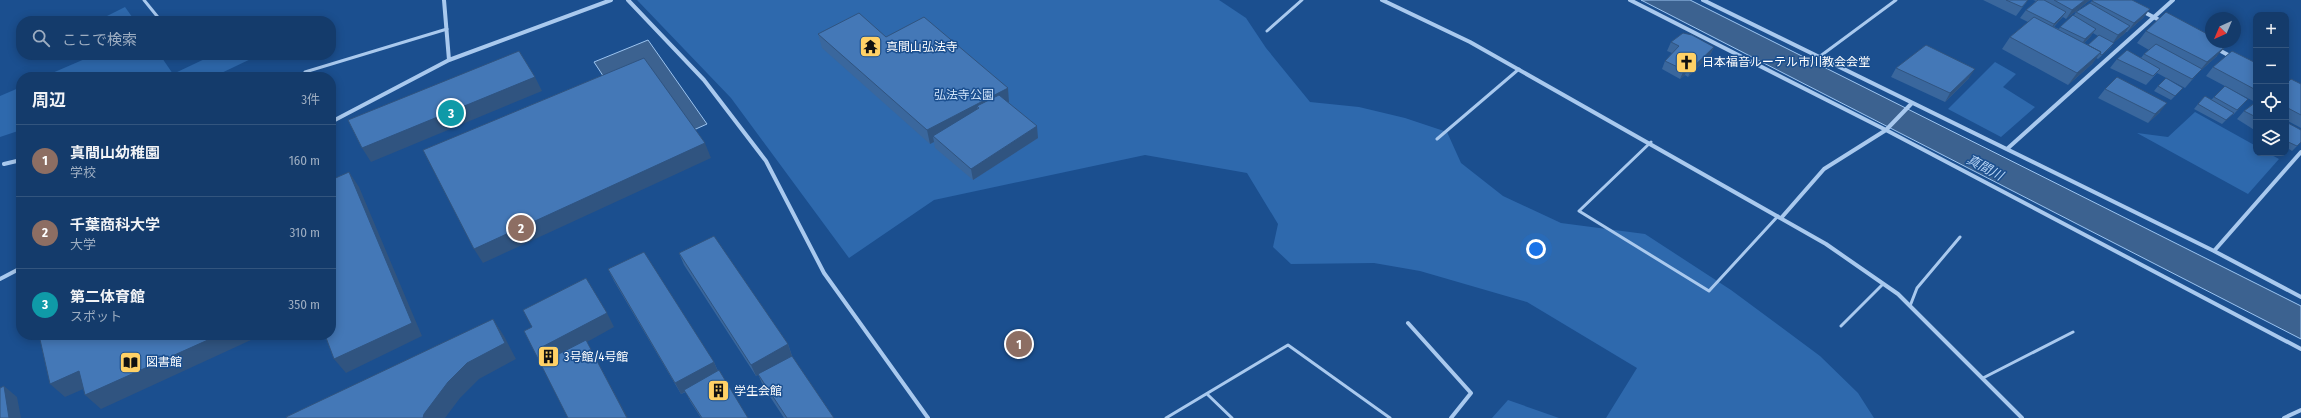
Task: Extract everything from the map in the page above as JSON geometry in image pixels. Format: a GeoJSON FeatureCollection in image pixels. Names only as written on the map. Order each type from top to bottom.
{"type":"FeatureCollection","features":[{"type":"Feature","properties":{"kind":"street"},"geometry":{"type":"LineString","coordinates":[[444,0],[449,60]]}},
{"type":"Feature","properties":{"kind":"street"},"geometry":{"type":"LineString","coordinates":[[336,119],[449,60],[513,38],[611,0]]}},
{"type":"Feature","properties":{"kind":"street"},"geometry":{"type":"LineString","coordinates":[[628,0],[704,80],[766,161],[824,273],[928,418]]}},
{"type":"Feature","properties":{"kind":"street"},"geometry":{"type":"LineString","coordinates":[[1382,0],[1470,42],[1652,142],[1780,216],[1898,294],[2022,418]]}},
{"type":"Feature","properties":{"kind":"street"},"geometry":{"type":"LineString","coordinates":[[1630,0],[1886,130],[2301,348]]}},
{"type":"Feature","properties":{"kind":"street"},"geometry":{"type":"LineString","coordinates":[[1703,0],[2214,251],[2301,297]]}},
{"type":"Feature","properties":{"kind":"street"},"geometry":{"type":"LineString","coordinates":[[2007,149],[2173,0]]}},
{"type":"Feature","properties":{"kind":"street"},"geometry":{"type":"LineString","coordinates":[[2140,10],[2167,24]]}},
{"type":"Feature","properties":{"kind":"street"},"geometry":{"type":"LineString","coordinates":[[2215,48],[2235,58]]}},
{"type":"Feature","properties":{"kind":"street"},"geometry":{"type":"LineString","coordinates":[[1780,216],[1824,169],[1886,130],[1912,103]]}},
{"type":"Feature","properties":{"kind":"street"},"geometry":{"type":"LineString","coordinates":[[2214,251],[2301,152]]}},
{"type":"Feature","properties":{"kind":"street"},"geometry":{"type":"LineString","coordinates":[[4,164],[16,161]]}},
{"type":"Feature","properties":{"kind":"street"},"geometry":{"type":"LineString","coordinates":[[0,279],[16,271]]}},
{"type":"Feature","properties":{"kind":"street"},"geometry":{"type":"LineString","coordinates":[[1408,323],[1471,393],[1451,418]]}},
{"type":"Feature","properties":{"kind":"street"},"geometry":{"type":"LineString","coordinates":[[2284,418],[2301,410]]}},
{"type":"Feature","properties":{"kind":"lane"},"geometry":{"type":"LineString","coordinates":[[144,0],[157,16]]}},
{"type":"Feature","properties":{"kind":"lane"},"geometry":{"type":"LineString","coordinates":[[1267,31],[1302,0]]}},
{"type":"Feature","properties":{"kind":"lane"},"geometry":{"type":"LineString","coordinates":[[1819,57],[1896,0]]}},
{"type":"Feature","properties":{"kind":"lane"},"geometry":{"type":"LineString","coordinates":[[305,72],[447,29]]}},
{"type":"Feature","properties":{"kind":"lane"},"geometry":{"type":"LineString","coordinates":[[1437,139],[1519,69]]}},
{"type":"Feature","properties":{"kind":"lane"},"geometry":{"type":"LineString","coordinates":[[1652,142],[1579,211],[1709,291],[1780,216]]}},
{"type":"Feature","properties":{"kind":"lane"},"geometry":{"type":"LineString","coordinates":[[1910,306],[1917,288],[1960,237]]}},
{"type":"Feature","properties":{"kind":"lane"},"geometry":{"type":"LineString","coordinates":[[1841,326],[1883,284]]}},
{"type":"Feature","properties":{"kind":"lane"},"geometry":{"type":"LineString","coordinates":[[1983,378],[2073,332]]}},
{"type":"Feature","properties":{"kind":"lane"},"geometry":{"type":"LineString","coordinates":[[1166,418],[1288,345],[1390,418]]}},
{"type":"Feature","properties":{"kind":"lane"},"geometry":{"type":"LineString","coordinates":[[1207,394],[1232,418]]}},
{"type":"Feature","properties":{"kind":"green space","name":"弘法寺公園"},"geometry":{"type":"Polygon","coordinates":[[[637,0],[1219,0],[1246,18],[1266,48],[1310,102],[1359,107],[1405,118],[1447,132],[1461,163],[1503,196],[1561,223],[1645,234],[1731,290],[1820,356],[1858,393],[1874,418],[1606,418],[1637,368],[1527,302],[1420,271],[1374,263],[1291,264],[1273,247],[1278,224],[1247,173],[1145,155],[934,200],[849,258],[731,98],[637,0]]]}},
{"type":"Feature","properties":{"kind":"green space"},"geometry":{"type":"Polygon","coordinates":[[[125,7],[131,16],[107,16],[125,7]]]}},
{"type":"Feature","properties":{"kind":"green space"},"geometry":{"type":"Polygon","coordinates":[[[82,60],[163,60],[172,72],[55,72],[82,60]]]}},
{"type":"Feature","properties":{"kind":"green space"},"geometry":{"type":"Polygon","coordinates":[[[202,60],[249,60],[223,72],[177,72],[202,60]]]}},
{"type":"Feature","properties":{"kind":"green space"},"geometry":{"type":"Polygon","coordinates":[[[1995,62],[2016,74],[2003,87],[2035,107],[2001,137],[1948,109],[1995,62]]]}},
{"type":"Feature","properties":{"kind":"green space"},"geometry":{"type":"Polygon","coordinates":[[[16,89],[16,132],[0,137],[0,96],[16,89]]]}},
{"type":"Feature","properties":{"kind":"green space"},"geometry":{"type":"Polygon","coordinates":[[[2195,112],[2253,144],[2253,156],[2274,156],[2279,159],[2248,194],[2137,133],[2168,137],[2195,112]]]}},
{"type":"Feature","properties":{"kind":"green space"},"geometry":{"type":"Polygon","coordinates":[[[1508,400],[1559,418],[1492,418],[1508,400]]]}},
{"type":"Feature","properties":{"kind":"water","name":"真間川"},"geometry":{"type":"Polygon","coordinates":[[[1641,0],[1690,0],[2301,306],[2301,339],[1641,0]]]}},
{"type":"Feature","properties":{"kind":"water"},"geometry":{"type":"Polygon","coordinates":[[[648,40],[707,124],[651,149],[594,62],[648,40]]]}},
{"type":"Feature","properties":{"kind":"building"},"geometry":{"type":"Polygon","coordinates":[[[2006,0],[2028,0],[2022,7],[2006,0]]]}},
{"type":"Feature","properties":{"kind":"building"},"geometry":{"type":"Polygon","coordinates":[[[2038,0],[2044,0],[2066,12],[2054,24],[2026,10],[2038,0]]]}},
{"type":"Feature","properties":{"kind":"building"},"geometry":{"type":"Polygon","coordinates":[[[2054,0],[2085,0],[2072,10],[2054,0]]]}},
{"type":"Feature","properties":{"kind":"building"},"geometry":{"type":"Polygon","coordinates":[[[2132,0],[2150,9],[2134,23],[2092,1],[2132,0]]]}},
{"type":"Feature","properties":{"kind":"building"},"geometry":{"type":"Polygon","coordinates":[[[2090,3],[2130,26],[2118,35],[2076,12],[2090,3]]]}},
{"type":"Feature","properties":{"kind":"building"},"geometry":{"type":"Polygon","coordinates":[[[2166,12],[2205,33],[2205,48],[2223,48],[2207,62],[2146,31],[2166,12]]]}},
{"type":"Feature","properties":{"kind":"building"},"geometry":{"type":"Polygon","coordinates":[[[859,13],[886,37],[924,17],[1008,88],[927,130],[818,34],[859,13]]]}},
{"type":"Feature","properties":{"kind":"building"},"geometry":{"type":"Polygon","coordinates":[[[2073,15],[2096,29],[2085,39],[2060,27],[2073,15]]]}},
{"type":"Feature","properties":{"kind":"building"},"geometry":{"type":"Polygon","coordinates":[[[2034,17],[2101,52],[2077,73],[2010,37],[2034,17]]]}},
{"type":"Feature","properties":{"kind":"building","name":"日本福音ルーテル市川教会会堂"},"geometry":{"type":"Polygon","coordinates":[[[1683,33],[1692,35],[1714,47],[1692,68],[1688,66],[1684,70],[1665,61],[1679,46],[1671,42],[1683,33]]]}},
{"type":"Feature","properties":{"kind":"building"},"geometry":{"type":"Polygon","coordinates":[[[2099,35],[2114,43],[2102,55],[2100,54],[2101,52],[2088,45],[2099,35]]]}},
{"type":"Feature","properties":{"kind":"building"},"geometry":{"type":"Polygon","coordinates":[[[2156,44],[2202,69],[2192,79],[2144,54],[2156,44]]]}},
{"type":"Feature","properties":{"kind":"building"},"geometry":{"type":"Polygon","coordinates":[[[1926,45],[1975,69],[1950,93],[1896,68],[1926,45]]]}},
{"type":"Feature","properties":{"kind":"building"},"geometry":{"type":"Polygon","coordinates":[[[2127,50],[2160,69],[2153,76],[2117,59],[2127,50]]]}},
{"type":"Feature","properties":{"kind":"building"},"geometry":{"type":"Polygon","coordinates":[[[519,51],[535,77],[362,148],[348,120],[519,51]]]}},
{"type":"Feature","properties":{"kind":"building"},"geometry":{"type":"Polygon","coordinates":[[[2232,51],[2253,62],[2253,88],[2213,67],[2232,51]]]}},
{"type":"Feature","properties":{"kind":"building"},"geometry":{"type":"Polygon","coordinates":[[[644,58],[705,143],[474,249],[423,150],[644,58]]]}},
{"type":"Feature","properties":{"kind":"building"},"geometry":{"type":"Polygon","coordinates":[[[2117,77],[2167,103],[2155,114],[2105,89],[2117,77]]]}},
{"type":"Feature","properties":{"kind":"building"},"geometry":{"type":"Polygon","coordinates":[[[2166,78],[2183,88],[2175,96],[2158,86],[2166,78]]]}},
{"type":"Feature","properties":{"kind":"building"},"geometry":{"type":"Polygon","coordinates":[[[2291,79],[2301,84],[2301,115],[2289,109],[2289,81],[2291,79]]]}},
{"type":"Feature","properties":{"kind":"building"},"geometry":{"type":"Polygon","coordinates":[[[2225,86],[2248,99],[2237,110],[2214,97],[2225,86]]]}},
{"type":"Feature","properties":{"kind":"building"},"geometry":{"type":"Polygon","coordinates":[[[999,95],[1037,126],[971,169],[933,136],[979,108],[977,106],[999,95]]]}},
{"type":"Feature","properties":{"kind":"building"},"geometry":{"type":"Polygon","coordinates":[[[2205,96],[2234,113],[2226,120],[2198,104],[2205,96]]]}},
{"type":"Feature","properties":{"kind":"building"},"geometry":{"type":"Polygon","coordinates":[[[2253,104],[2253,116],[2244,111],[2253,104]]]}},
{"type":"Feature","properties":{"kind":"building"},"geometry":{"type":"Polygon","coordinates":[[[2289,124],[2301,130],[2301,142],[2297,146],[2289,142],[2289,124]]]}},
{"type":"Feature","properties":{"kind":"building"},"geometry":{"type":"Polygon","coordinates":[[[349,172],[412,323],[334,359],[327,340],[336,340],[336,178],[349,172]]]}},
{"type":"Feature","properties":{"kind":"building"},"geometry":{"type":"Polygon","coordinates":[[[714,236],[788,344],[751,365],[679,253],[714,236]]]}},
{"type":"Feature","properties":{"kind":"building"},"geometry":{"type":"Polygon","coordinates":[[[644,252],[714,362],[675,383],[608,269],[644,252]]]}},
{"type":"Feature","properties":{"kind":"building","name":"3号館/4号館"},"geometry":{"type":"Polygon","coordinates":[[[586,278],[607,313],[542,347],[549,359],[586,340],[627,418],[568,418],[524,331],[532,327],[523,310],[586,278]]]}},
{"type":"Feature","properties":{"kind":"building"},"geometry":{"type":"Polygon","coordinates":[[[493,319],[505,343],[467,363],[448,382],[424,414],[423,418],[286,417],[493,319]]]}},
{"type":"Feature","properties":{"kind":"building"},"geometry":{"type":"Polygon","coordinates":[[[40,340],[208,340],[85,395],[79,371],[50,384],[40,340]]]}},
{"type":"Feature","properties":{"kind":"building"},"geometry":{"type":"Polygon","coordinates":[[[792,356],[834,418],[787,418],[758,374],[792,356]]]}},
{"type":"Feature","properties":{"kind":"building","name":"学生会館"},"geometry":{"type":"Polygon","coordinates":[[[719,370],[748,418],[702,418],[684,390],[719,370]]]}},
{"type":"Feature","properties":{"kind":"building"},"geometry":{"type":"Polygon","coordinates":[[[4,386],[9,418],[0,418],[0,388],[4,386]]]}},
{"type":"Feature","properties":{"kind":"place","name":"真間山弘法寺"},"geometry":{"type":"Point","coordinates":[871,47]}},
{"type":"Feature","properties":{"kind":"place","name":"日本福音ルーテル市川教会会堂"},"geometry":{"type":"Point","coordinates":[1686,62]}},
{"type":"Feature","properties":{"kind":"place","name":"第二体育館"},"geometry":{"type":"Point","coordinates":[451,113]}},
{"type":"Feature","properties":{"kind":"place","name":"千葉商科大学"},"geometry":{"type":"Point","coordinates":[521,228]}},
{"type":"Feature","properties":{"kind":"place","name":"真間山幼稚園"},"geometry":{"type":"Point","coordinates":[1019,344]}},
{"type":"Feature","properties":{"kind":"place","name":"3号館/4号館"},"geometry":{"type":"Point","coordinates":[548,357]}},
{"type":"Feature","properties":{"kind":"place","name":"図書館"},"geometry":{"type":"Point","coordinates":[130,362]}},
{"type":"Feature","properties":{"kind":"place","name":"学生会館"},"geometry":{"type":"Point","coordinates":[718,391]}}]}
